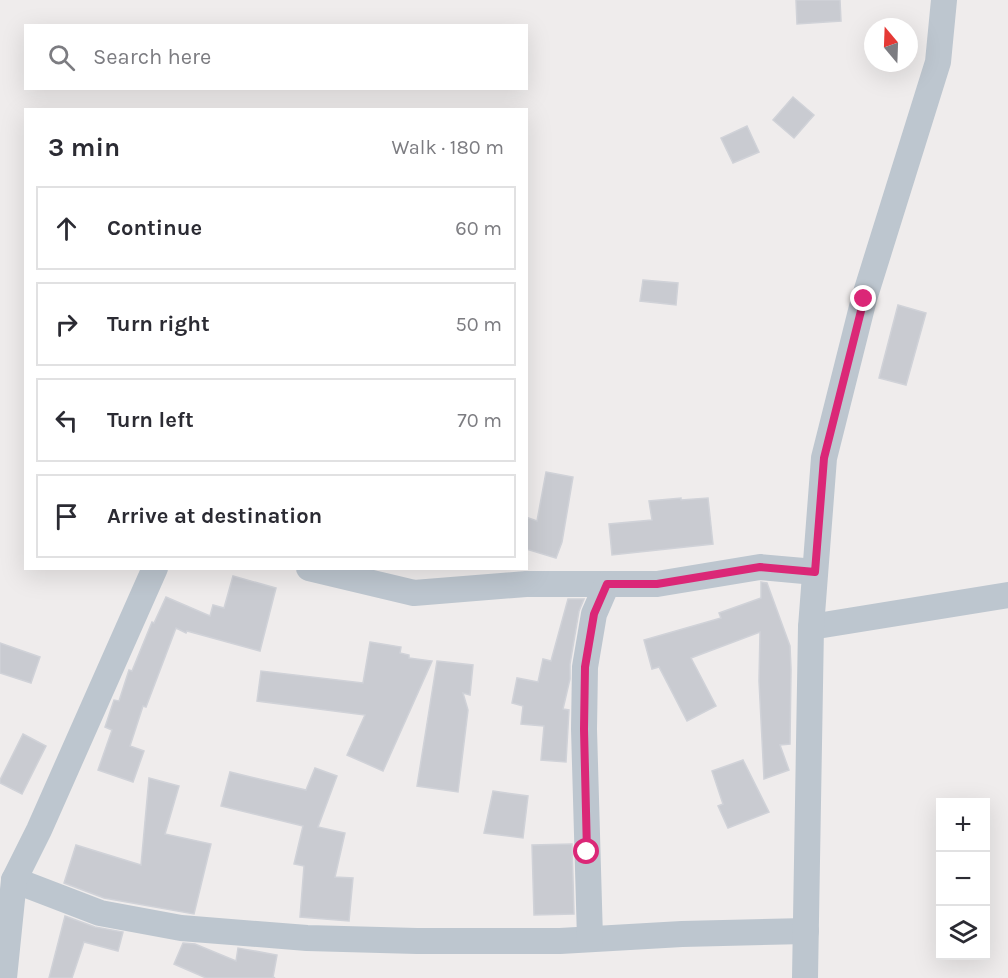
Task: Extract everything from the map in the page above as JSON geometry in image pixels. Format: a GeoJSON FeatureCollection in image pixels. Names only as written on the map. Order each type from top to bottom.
{"type":"FeatureCollection","features":[{"type":"Feature","properties":{"kind":"street"},"geometry":{"type":"LineString","coordinates":[[805,978],[811,627],[824,458],[864,299],[938,62],[944,0]]}},
{"type":"Feature","properties":{"kind":"street"},"geometry":{"type":"LineString","coordinates":[[317,570],[414,593],[526,584],[657,584],[760,567],[815,572]]}},
{"type":"Feature","properties":{"kind":"street"},"geometry":{"type":"LineString","coordinates":[[4,978],[14,880],[44,819],[154,570]]}},
{"type":"Feature","properties":{"kind":"street"},"geometry":{"type":"LineString","coordinates":[[590,939],[584,729],[585,667],[594,614],[607,584]]}},
{"type":"Feature","properties":{"kind":"street"},"geometry":{"type":"LineString","coordinates":[[811,627],[1008,595]]}},
{"type":"Feature","properties":{"kind":"street"},"geometry":{"type":"LineString","coordinates":[[14,880],[100,913],[181,928],[307,938],[561,942],[806,931]]}},
{"type":"Feature","properties":{"kind":"building"},"geometry":{"type":"Polygon","coordinates":[[[796,0],[840,0],[841,21],[797,24],[796,0]]]}},
{"type":"Feature","properties":{"kind":"building"},"geometry":{"type":"Polygon","coordinates":[[[793,97],[814,115],[794,138],[773,120],[793,97]]]}},
{"type":"Feature","properties":{"kind":"building"},"geometry":{"type":"Polygon","coordinates":[[[747,126],[759,152],[733,163],[721,138],[747,126]]]}},
{"type":"Feature","properties":{"kind":"building"},"geometry":{"type":"Polygon","coordinates":[[[643,280],[678,283],[676,305],[640,301],[643,280]]]}},
{"type":"Feature","properties":{"kind":"building"},"geometry":{"type":"Polygon","coordinates":[[[898,305],[926,313],[906,385],[879,378],[898,305]]]}},
{"type":"Feature","properties":{"kind":"building"},"geometry":{"type":"Polygon","coordinates":[[[546,472],[573,477],[562,542],[556,558],[528,550],[528,518],[537,521],[546,472]]]}},
{"type":"Feature","properties":{"kind":"building"},"geometry":{"type":"Polygon","coordinates":[[[681,498],[681,500],[708,498],[713,544],[612,555],[609,524],[652,520],[649,501],[681,498]]]}},
{"type":"Feature","properties":{"kind":"building"},"geometry":{"type":"Polygon","coordinates":[[[233,576],[276,588],[260,651],[187,631],[186,633],[176,628],[146,707],[143,706],[130,746],[144,751],[133,782],[98,770],[112,730],[105,727],[114,700],[119,701],[129,670],[132,671],[152,622],[154,623],[166,597],[210,616],[213,605],[224,608],[233,576]]]}},
{"type":"Feature","properties":{"kind":"building"},"geometry":{"type":"Polygon","coordinates":[[[761,582],[767,583],[790,646],[791,669],[790,744],[780,745],[789,770],[764,779],[759,681],[760,632],[691,658],[716,706],[687,721],[659,667],[652,669],[644,640],[721,618],[719,613],[761,598],[761,582]]]}},
{"type":"Feature","properties":{"kind":"building"},"geometry":{"type":"Polygon","coordinates":[[[568,599],[584,599],[579,611],[570,664],[570,679],[563,709],[569,710],[566,762],[541,760],[544,726],[521,724],[523,706],[512,703],[517,678],[538,682],[543,659],[551,661],[568,599]]]}},
{"type":"Feature","properties":{"kind":"building"},"geometry":{"type":"Polygon","coordinates":[[[370,642],[401,647],[400,653],[409,655],[409,658],[432,661],[383,771],[347,755],[365,715],[257,701],[261,671],[363,683],[370,642]]]}},
{"type":"Feature","properties":{"kind":"building"},"geometry":{"type":"Polygon","coordinates":[[[0,643],[40,657],[31,683],[0,673],[0,643]]]}},
{"type":"Feature","properties":{"kind":"building"},"geometry":{"type":"Polygon","coordinates":[[[437,661],[473,665],[470,695],[463,693],[468,710],[458,792],[417,786],[437,661]]]}},
{"type":"Feature","properties":{"kind":"building"},"geometry":{"type":"Polygon","coordinates":[[[23,734],[46,746],[22,794],[0,783],[0,780],[23,734]]]}},
{"type":"Feature","properties":{"kind":"building"},"geometry":{"type":"Polygon","coordinates":[[[743,760],[769,812],[728,828],[718,806],[723,804],[712,771],[743,760]]]}},
{"type":"Feature","properties":{"kind":"building"},"geometry":{"type":"Polygon","coordinates":[[[315,768],[337,776],[318,827],[345,833],[335,877],[353,878],[349,921],[300,917],[304,866],[294,864],[303,826],[221,806],[230,772],[306,790],[315,768]]]}},
{"type":"Feature","properties":{"kind":"building"},"geometry":{"type":"Polygon","coordinates":[[[149,778],[179,786],[165,834],[211,844],[194,914],[104,898],[64,883],[76,845],[141,865],[149,778]]]}},
{"type":"Feature","properties":{"kind":"building"},"geometry":{"type":"Polygon","coordinates":[[[493,791],[528,796],[523,838],[484,833],[493,791]]]}},
{"type":"Feature","properties":{"kind":"building"},"geometry":{"type":"Polygon","coordinates":[[[572,844],[574,914],[534,915],[532,845],[572,844]]]}},
{"type":"Feature","properties":{"kind":"building"},"geometry":{"type":"Polygon","coordinates":[[[65,916],[95,927],[123,932],[118,951],[84,942],[72,978],[49,978],[65,916]]]}},
{"type":"Feature","properties":{"kind":"building"},"geometry":{"type":"Polygon","coordinates":[[[183,943],[195,944],[236,961],[238,948],[277,955],[273,977],[275,978],[206,978],[174,964],[183,943]]]}},
{"type":"Feature","properties":{"kind":"route"},"geometry":{"type":"LineString","coordinates":[[587,852],[585,667],[594,614],[607,584],[657,584],[760,567],[815,572],[824,458],[864,299]]}}]}
